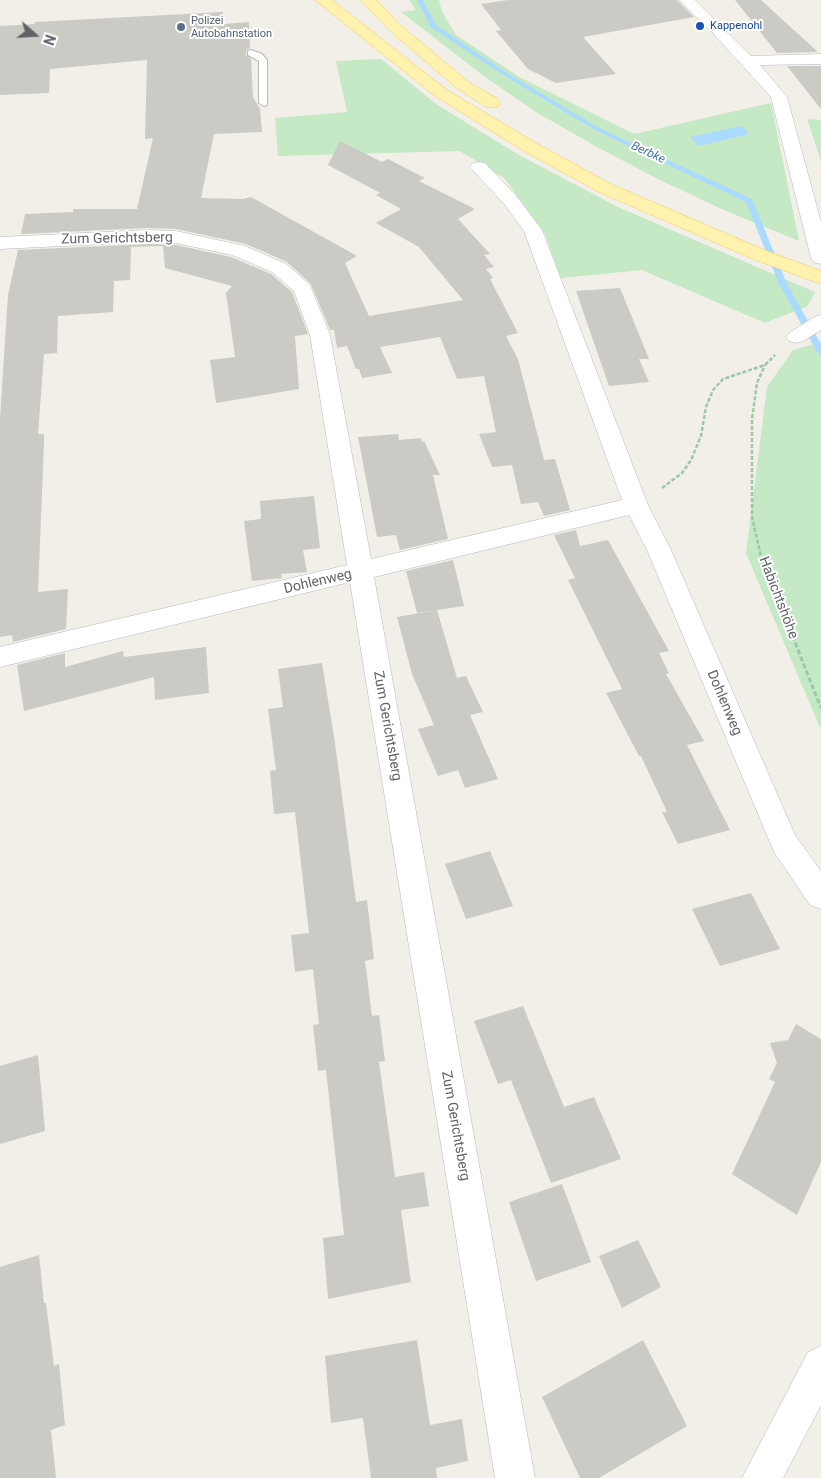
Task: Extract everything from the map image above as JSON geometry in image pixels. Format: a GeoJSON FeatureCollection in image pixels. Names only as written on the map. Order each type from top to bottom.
{"type":"FeatureCollection","features":[{"type":"Feature","properties":{"kind":"main road"},"geometry":{"type":"LineString","coordinates":[[368,0],[395,28],[464,86],[506,112]]}},
{"type":"Feature","properties":{"kind":"main road"},"geometry":{"type":"LineString","coordinates":[[325,1],[441,93],[530,147],[606,188],[760,255],[821,278]]}},
{"type":"Feature","properties":{"kind":"main road"},"geometry":{"type":"LineString","coordinates":[[624,177],[729,228],[821,262]]}},
{"type":"Feature","properties":{"kind":"street"},"geometry":{"type":"LineString","coordinates":[[686,0],[748,61],[779,97],[821,258]]}},
{"type":"Feature","properties":{"kind":"street"},"geometry":{"type":"LineString","coordinates":[[748,61],[821,59]]}},
{"type":"Feature","properties":{"kind":"street"},"geometry":{"type":"LineString","coordinates":[[479,167],[511,201],[534,230],[636,506]]}},
{"type":"Feature","properties":{"kind":"street","name":"Zum Gerichtsberg"},"geometry":{"type":"LineString","coordinates":[[0,243],[147,236],[176,237],[238,250],[279,268],[303,289],[320,335],[515,1478]]}},
{"type":"Feature","properties":{"kind":"street"},"geometry":{"type":"LineString","coordinates":[[796,337],[820,321]]}},
{"type":"Feature","properties":{"kind":"street","name":"Dohlenweg"},"geometry":{"type":"LineString","coordinates":[[0,657],[636,506],[659,550],[784,843],[821,895]]}},
{"type":"Feature","properties":{"kind":"street"},"geometry":{"type":"LineString","coordinates":[[762,1478],[821,1366]]}},
{"type":"Feature","properties":{"kind":"lane"},"geometry":{"type":"LineString","coordinates":[[251,53],[259,56],[262,60],[264,103]]}},
{"type":"Feature","properties":{"kind":"path","name":"Habichtshöhe"},"geometry":{"type":"LineString","coordinates":[[636,506],[673,481],[682,473],[691,460],[701,436],[706,407],[713,390],[723,379],[736,373],[765,366],[757,383],[752,419],[752,517],[764,567],[821,708]]}},
{"type":"Feature","properties":{"kind":"green space"},"geometry":{"type":"Polygon","coordinates":[[[409,0],[439,0],[442,12],[456,35],[521,78],[634,134],[771,103],[799,241],[726,211],[658,179],[536,112],[484,76],[401,12],[416,10],[409,0]]]}},
{"type":"Feature","properties":{"kind":"green space"},"geometry":{"type":"Polygon","coordinates":[[[381,59],[436,104],[519,155],[618,207],[815,292],[808,306],[765,323],[642,270],[561,278],[545,234],[504,178],[460,151],[278,156],[275,118],[347,112],[336,61],[381,59]]]}},
{"type":"Feature","properties":{"kind":"green space"},"geometry":{"type":"Polygon","coordinates":[[[807,119],[821,120],[821,161],[807,119]]]}},
{"type":"Feature","properties":{"kind":"green space"},"geometry":{"type":"Polygon","coordinates":[[[821,342],[821,730],[746,553],[767,387],[793,350],[821,342]]]}},
{"type":"Feature","properties":{"kind":"water"},"geometry":{"type":"Polygon","coordinates":[[[742,126],[749,134],[698,146],[690,137],[742,126]]]}},
{"type":"Feature","properties":{"kind":"building"},"geometry":{"type":"Polygon","coordinates":[[[508,0],[677,0],[694,17],[583,37],[616,74],[556,83],[528,69],[496,31],[501,30],[481,4],[508,0]]]}},
{"type":"Feature","properties":{"kind":"building"},"geometry":{"type":"Polygon","coordinates":[[[735,0],[761,0],[818,52],[777,53],[735,0]]]}},
{"type":"Feature","properties":{"kind":"building"},"geometry":{"type":"Polygon","coordinates":[[[223,12],[224,24],[249,22],[250,48],[246,50],[246,55],[251,59],[253,97],[260,109],[262,132],[214,134],[201,198],[243,199],[251,197],[357,256],[345,263],[369,316],[463,300],[419,247],[376,223],[401,209],[376,195],[380,193],[328,165],[340,141],[382,162],[388,159],[425,178],[419,181],[475,209],[458,219],[490,254],[484,255],[494,267],[486,269],[493,278],[490,279],[518,333],[506,336],[518,359],[544,460],[555,459],[570,510],[544,516],[538,502],[521,504],[512,465],[492,467],[479,434],[496,432],[484,376],[457,379],[440,337],[380,347],[392,373],[362,378],[359,369],[356,369],[347,346],[337,348],[334,330],[330,330],[311,284],[287,262],[246,244],[176,229],[147,228],[21,234],[25,214],[73,212],[73,209],[137,209],[153,138],[145,139],[147,60],[50,69],[49,93],[0,95],[0,26],[34,24],[35,22],[223,12]]]}},
{"type":"Feature","properties":{"kind":"building"},"geometry":{"type":"Polygon","coordinates":[[[787,66],[821,66],[821,109],[787,66]]]}},
{"type":"Feature","properties":{"kind":"building"},"geometry":{"type":"Polygon","coordinates":[[[147,244],[176,245],[231,257],[271,274],[292,292],[308,334],[295,336],[299,389],[216,403],[210,360],[235,357],[226,293],[232,286],[165,268],[163,246],[131,247],[130,280],[114,281],[113,312],[58,316],[57,353],[44,354],[38,434],[44,434],[44,443],[38,592],[68,589],[66,629],[13,642],[12,635],[0,637],[0,418],[8,295],[18,250],[147,244]]]}},
{"type":"Feature","properties":{"kind":"building"},"geometry":{"type":"Polygon","coordinates":[[[620,288],[649,359],[639,359],[649,382],[609,386],[576,291],[620,288]]]}},
{"type":"Feature","properties":{"kind":"building"},"geometry":{"type":"Polygon","coordinates":[[[398,434],[399,440],[421,438],[422,442],[424,441],[440,475],[433,475],[448,539],[400,550],[396,535],[377,537],[358,437],[398,434]]]}},
{"type":"Feature","properties":{"kind":"building"},"geometry":{"type":"Polygon","coordinates":[[[314,496],[320,548],[303,550],[307,572],[281,574],[282,578],[252,581],[244,521],[261,519],[260,501],[314,496]]]}},
{"type":"Feature","properties":{"kind":"building"},"geometry":{"type":"Polygon","coordinates":[[[576,530],[580,546],[608,540],[669,651],[659,653],[669,673],[666,674],[704,741],[687,745],[730,830],[678,844],[662,812],[667,812],[641,756],[639,756],[606,693],[622,689],[568,580],[575,578],[554,535],[576,530]]]}},
{"type":"Feature","properties":{"kind":"building"},"geometry":{"type":"Polygon","coordinates":[[[453,560],[464,606],[417,613],[406,571],[453,560]]]}},
{"type":"Feature","properties":{"kind":"building"},"geometry":{"type":"Polygon","coordinates":[[[437,610],[457,678],[466,676],[483,712],[470,715],[498,779],[465,788],[458,770],[438,776],[418,729],[434,725],[412,674],[397,617],[437,610]]]}},
{"type":"Feature","properties":{"kind":"building"},"geometry":{"type":"Polygon","coordinates":[[[206,647],[209,693],[155,700],[154,677],[24,711],[17,665],[65,653],[65,667],[123,651],[124,657],[206,647]]]}},
{"type":"Feature","properties":{"kind":"building"},"geometry":{"type":"Polygon","coordinates":[[[322,663],[335,743],[356,902],[367,900],[374,959],[365,961],[372,1016],[379,1015],[385,1061],[379,1062],[395,1177],[424,1172],[429,1206],[401,1210],[411,1282],[328,1299],[323,1238],[344,1235],[326,1070],[318,1071],[313,1025],[319,1024],[313,969],[295,972],[291,935],[309,933],[295,812],[274,814],[270,771],[276,770],[268,709],[283,707],[278,669],[322,663]]]}},
{"type":"Feature","properties":{"kind":"building"},"geometry":{"type":"Polygon","coordinates":[[[490,851],[513,906],[466,919],[445,864],[490,851]]]}},
{"type":"Feature","properties":{"kind":"building"},"geometry":{"type":"Polygon","coordinates":[[[751,893],[780,949],[720,966],[692,909],[751,893]]]}},
{"type":"Feature","properties":{"kind":"building"},"geometry":{"type":"Polygon","coordinates":[[[523,1006],[564,1107],[594,1097],[621,1159],[551,1183],[511,1080],[498,1084],[474,1021],[523,1006]]]}},
{"type":"Feature","properties":{"kind":"building"},"geometry":{"type":"Polygon","coordinates":[[[796,1024],[821,1039],[821,1162],[797,1215],[732,1174],[775,1082],[769,1079],[777,1063],[770,1043],[788,1040],[796,1024]]]}},
{"type":"Feature","properties":{"kind":"building"},"geometry":{"type":"Polygon","coordinates":[[[38,1055],[45,1131],[0,1144],[0,1066],[38,1055]]]}},
{"type":"Feature","properties":{"kind":"building"},"geometry":{"type":"Polygon","coordinates":[[[562,1184],[591,1262],[536,1281],[509,1202],[562,1184]]]}},
{"type":"Feature","properties":{"kind":"building"},"geometry":{"type":"Polygon","coordinates":[[[638,1240],[661,1287],[622,1308],[599,1256],[638,1240]]]}},
{"type":"Feature","properties":{"kind":"building"},"geometry":{"type":"Polygon","coordinates":[[[39,1255],[54,1366],[59,1364],[65,1425],[51,1430],[56,1478],[0,1478],[0,1267],[39,1255]]]}},
{"type":"Feature","properties":{"kind":"building"},"geometry":{"type":"Polygon","coordinates":[[[417,1340],[430,1425],[462,1419],[468,1461],[436,1468],[437,1478],[371,1478],[363,1418],[331,1423],[325,1356],[417,1340]]]}},
{"type":"Feature","properties":{"kind":"building"},"geometry":{"type":"Polygon","coordinates":[[[643,1340],[687,1426],[599,1478],[580,1478],[542,1397],[643,1340]]]}},
{"type":"Feature","properties":{"kind":"waterway","name":"Berbke"},"geometry":{"type":"LineString","coordinates":[[420,0],[433,26],[502,72],[597,129],[749,201],[783,284],[821,352]]}},
{"type":"Feature","properties":{"kind":"place","name":"Kappenohl"},"geometry":{"type":"Point","coordinates":[700,26]}},
{"type":"Feature","properties":{"kind":"place","name":"Polizei Autobahnstation"},"geometry":{"type":"Point","coordinates":[181,27]}}]}
